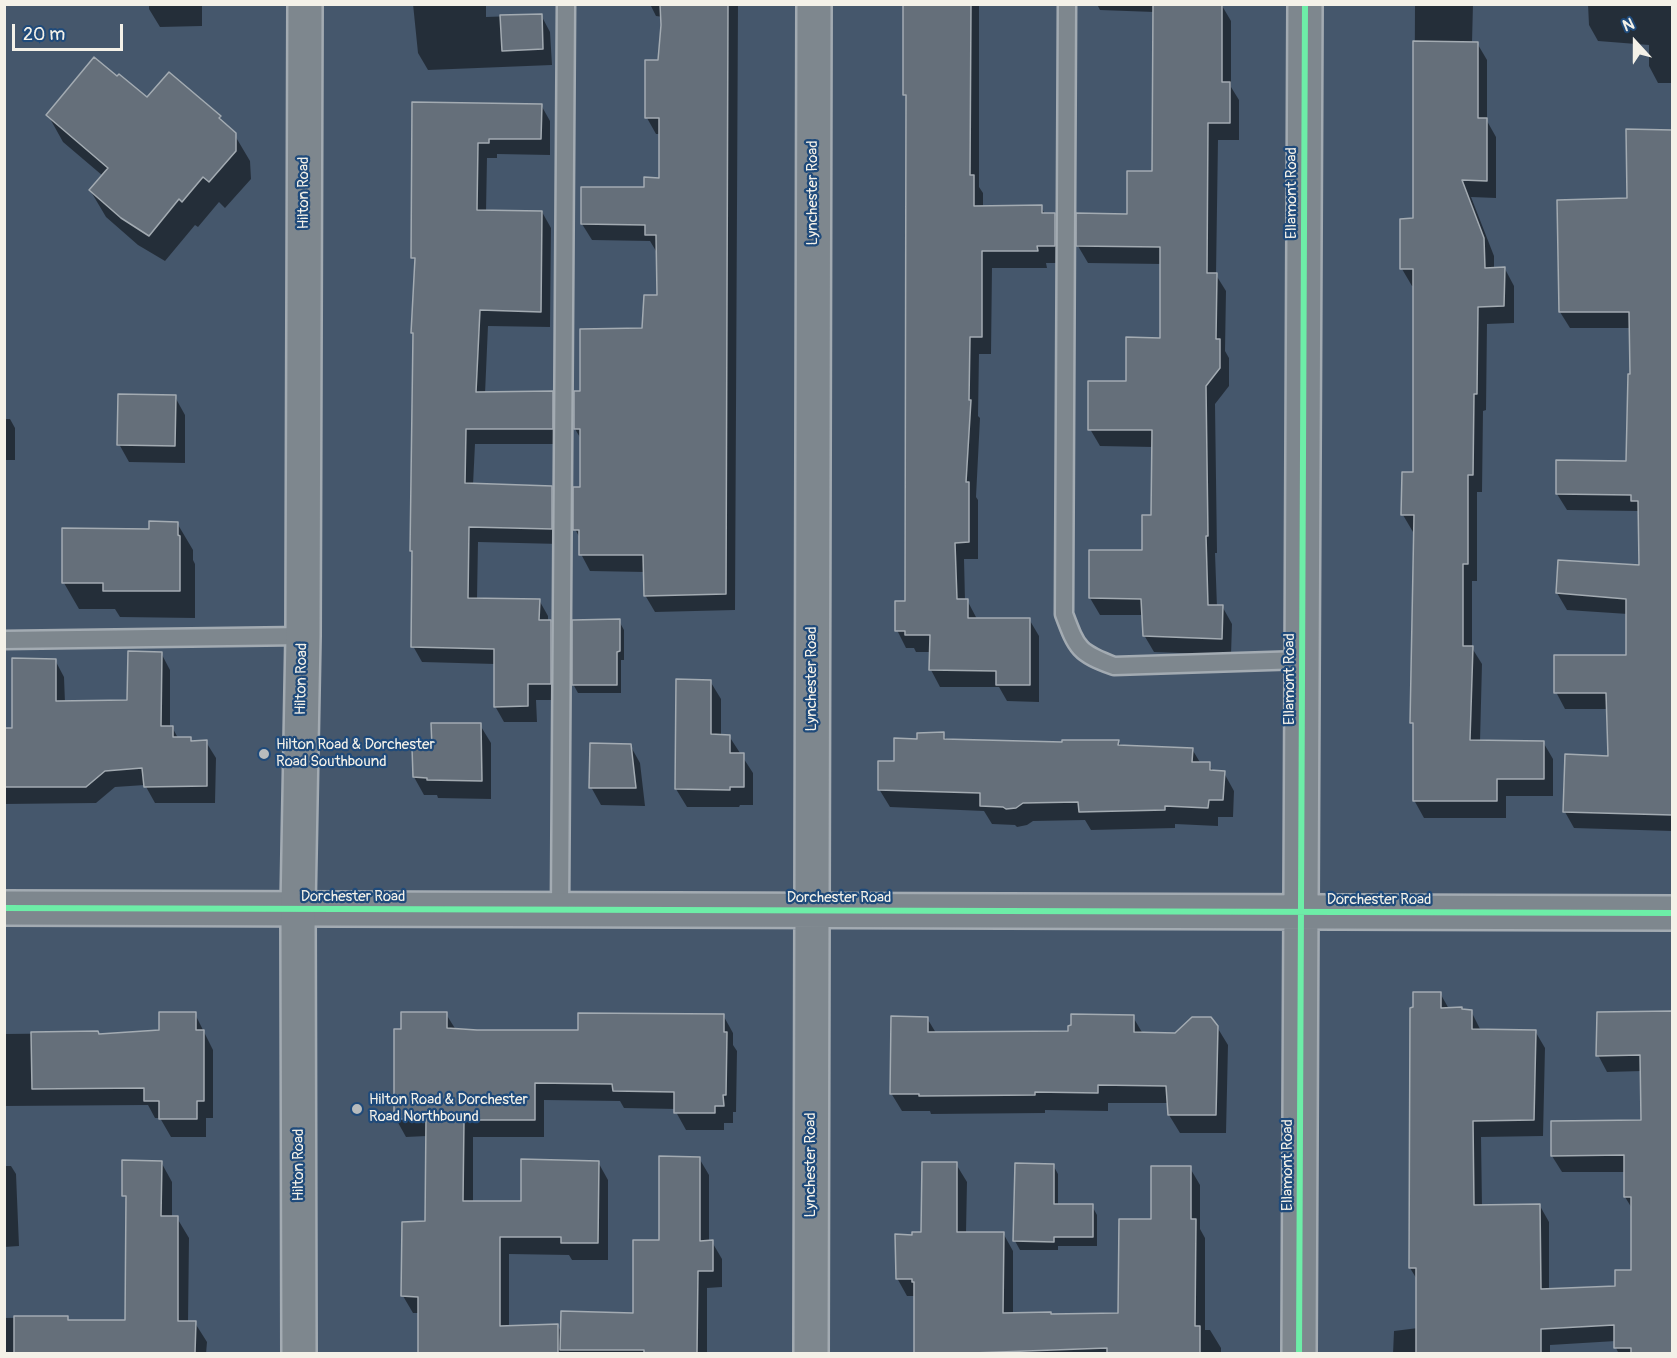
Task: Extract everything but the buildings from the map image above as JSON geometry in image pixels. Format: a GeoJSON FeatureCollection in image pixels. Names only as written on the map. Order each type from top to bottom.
{"type":"FeatureCollection","features":[{"type":"Feature","properties":{"kind":"street","name":"Hilton Road"},"geometry":{"type":"LineString","coordinates":[[299,1353],[298,908],[303,636],[305,4]]}},
{"type":"Feature","properties":{"kind":"street","name":"Lynchester Road"},"geometry":{"type":"LineString","coordinates":[[811,1353],[814,4]]}},
{"type":"Feature","properties":{"kind":"street","name":"Ellamont Road"},"geometry":{"type":"LineString","coordinates":[[1299,1353],[1305,4]]}},
{"type":"Feature","properties":{"kind":"street","name":"Dorchester Road"},"geometry":{"type":"LineString","coordinates":[[4,908],[1672,913]]}},
{"type":"Feature","properties":{"kind":"lane"},"geometry":{"type":"LineString","coordinates":[[560,909],[566,4]]}},
{"type":"Feature","properties":{"kind":"lane"},"geometry":{"type":"LineString","coordinates":[[1067,4],[1064,614],[1074,640],[1088,657],[1114,666],[1302,660]]}},
{"type":"Feature","properties":{"kind":"lane"},"geometry":{"type":"LineString","coordinates":[[4,640],[303,636]]}},
{"type":"Feature","properties":{"kind":"cycle path"},"geometry":{"type":"LineString","coordinates":[[1299,1354],[1305,4]]}},
{"type":"Feature","properties":{"kind":"cycle path"},"geometry":{"type":"LineString","coordinates":[[4,908],[1672,913]]}},
{"type":"Feature","properties":{"kind":"place","name":"Hilton Road & Dorchester Road Southbound"},"geometry":{"type":"Point","coordinates":[264,754]}},
{"type":"Feature","properties":{"kind":"place","name":"Hilton Road & Dorchester Road Northbound"},"geometry":{"type":"Point","coordinates":[357,1109]}}]}
